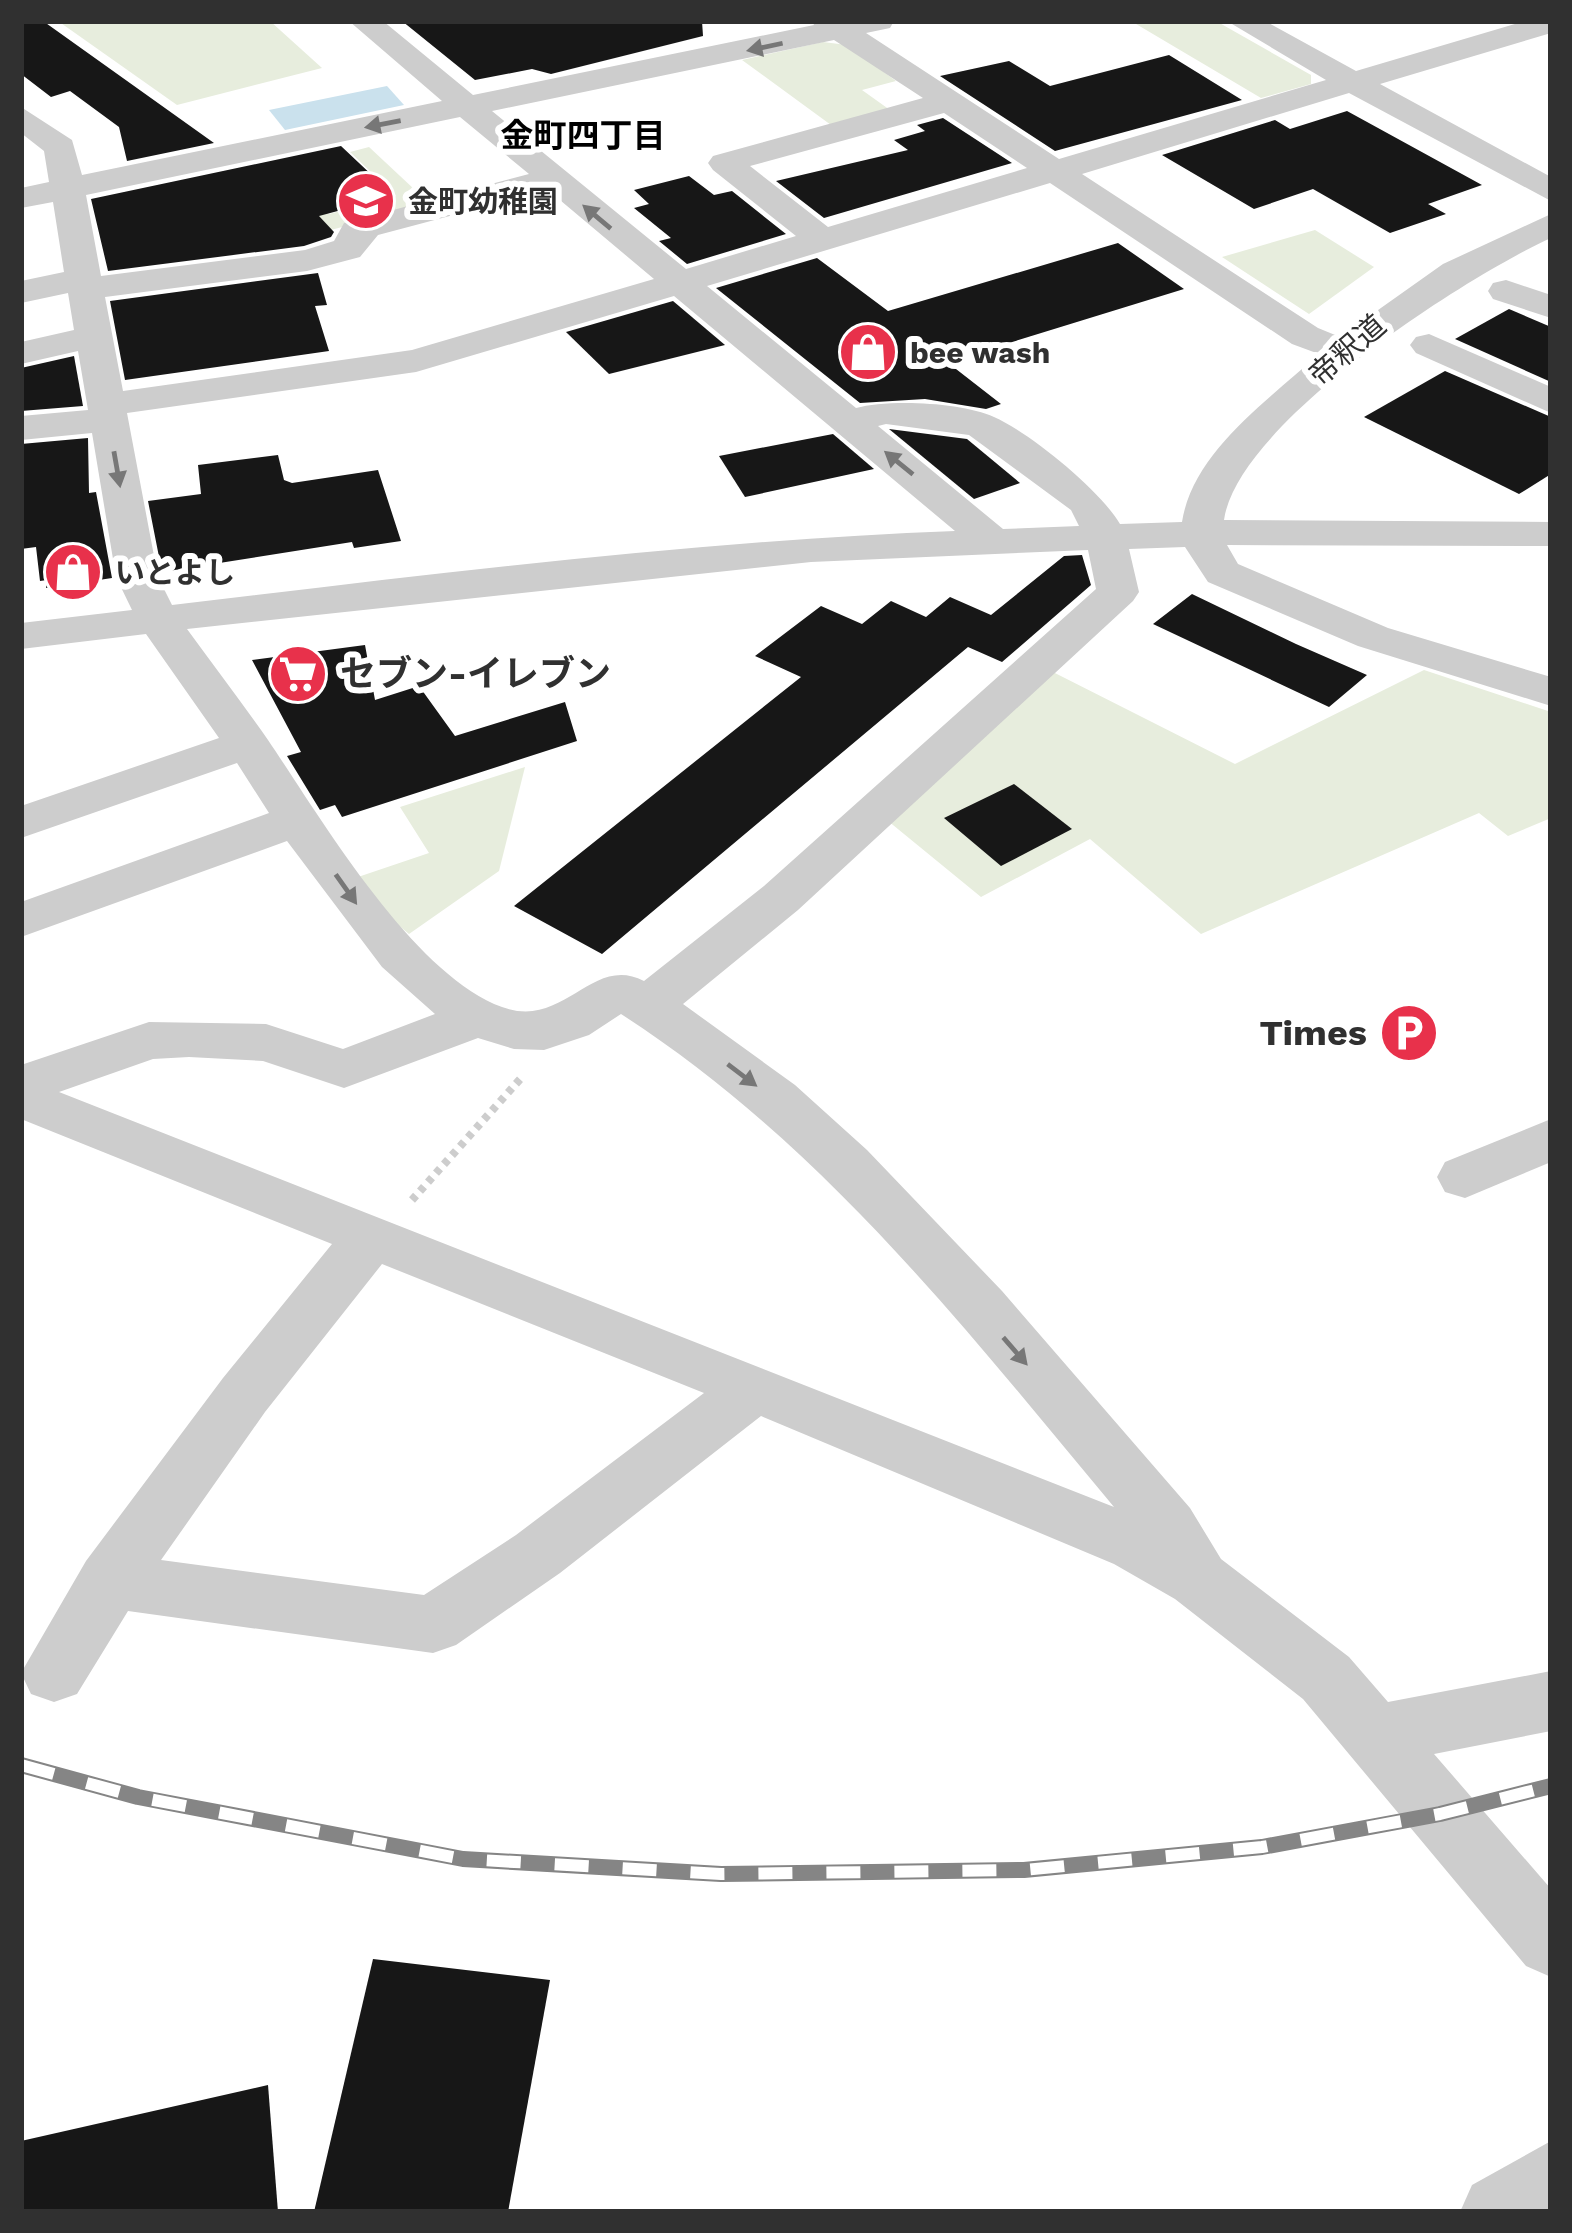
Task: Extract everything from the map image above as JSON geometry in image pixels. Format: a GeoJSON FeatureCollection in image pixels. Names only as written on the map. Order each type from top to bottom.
{"type":"FeatureCollection","features":[{"type":"Feature","properties":{"kind":"street"},"geometry":{"type":"LineString","coordinates":[[364,21],[989,538]]}},
{"type":"Feature","properties":{"kind":"street"},"geometry":{"type":"LineString","coordinates":[[21,198],[217,169],[465,108],[834,26],[879,21]]}},
{"type":"Feature","properties":{"kind":"street"},"geometry":{"type":"LineString","coordinates":[[1242,21],[1551,190]]}},
{"type":"Feature","properties":{"kind":"street"},"geometry":{"type":"LineString","coordinates":[[21,428],[416,361],[1551,23]]}},
{"type":"Feature","properties":{"kind":"street"},"geometry":{"type":"LineString","coordinates":[[834,26],[1305,336],[1344,351]]}},
{"type":"Feature","properties":{"kind":"street"},"geometry":{"type":"LineString","coordinates":[[824,241],[725,163],[950,101]]}},
{"type":"Feature","properties":{"kind":"street"},"geometry":{"type":"LineString","coordinates":[[21,117],[57,141],[69,188],[82,284],[137,577],[159,621],[366,918],[438,991],[478,1018],[513,1031],[556,1032],[621,990],[755,1084],[878,1194],[1168,1527],[1198,1579]]}},
{"type":"Feature","properties":{"kind":"street"},"geometry":{"type":"LineString","coordinates":[[21,292],[307,260],[347,249],[361,234],[356,230],[551,179]]}},
{"type":"Feature","properties":{"kind":"street","name":"帝釈道"},"geometry":{"type":"LineString","coordinates":[[1202,532],[1211,485],[1223,468],[1344,351],[1449,272],[1551,225]]}},
{"type":"Feature","properties":{"kind":"street"},"geometry":{"type":"LineString","coordinates":[[1506,290],[1551,307]]}},
{"type":"Feature","properties":{"kind":"street"},"geometry":{"type":"LineString","coordinates":[[21,353],[92,337]]}},
{"type":"Feature","properties":{"kind":"street"},"geometry":{"type":"LineString","coordinates":[[1429,345],[1551,401]]}},
{"type":"Feature","properties":{"kind":"street"},"geometry":{"type":"LineString","coordinates":[[648,1005],[781,898],[1118,592],[1105,534],[1087,503],[980,425],[886,412],[850,422]]}},
{"type":"Feature","properties":{"kind":"street"},"geometry":{"type":"LineString","coordinates":[[21,636],[649,563],[989,538],[1202,532],[1551,534]]}},
{"type":"Feature","properties":{"kind":"street"},"geometry":{"type":"LineString","coordinates":[[1202,532],[1209,560],[1223,573],[1373,637],[1551,692]]}},
{"type":"Feature","properties":{"kind":"street"},"geometry":{"type":"LineString","coordinates":[[21,603],[98,601],[159,621]]}},
{"type":"Feature","properties":{"kind":"street"},"geometry":{"type":"LineString","coordinates":[[21,667],[106,650],[159,621]]}},
{"type":"Feature","properties":{"kind":"street"},"geometry":{"type":"LineString","coordinates":[[21,823],[247,745]]}},
{"type":"Feature","properties":{"kind":"street"},"geometry":{"type":"LineString","coordinates":[[21,920],[298,820]]}},
{"type":"Feature","properties":{"kind":"street"},"geometry":{"type":"LineString","coordinates":[[21,1084],[149,1041],[189,1038],[266,1043],[344,1069],[478,1018]]}},
{"type":"Feature","properties":{"kind":"street"},"geometry":{"type":"LineString","coordinates":[[21,1098],[1073,1517],[1198,1579],[1327,1678],[1551,1942]]}},
{"type":"Feature","properties":{"kind":"street"},"geometry":{"type":"LineString","coordinates":[[1465,1177],[1551,1139]]}},
{"type":"Feature","properties":{"kind":"street"},"geometry":{"type":"LineString","coordinates":[[54,1673],[109,1581],[229,1408],[371,1238]]}},
{"type":"Feature","properties":{"kind":"street"},"geometry":{"type":"LineString","coordinates":[[109,1581],[433,1625],[491,1588],[753,1389]]}},
{"type":"Feature","properties":{"kind":"street"},"geometry":{"type":"LineString","coordinates":[[1375,1735],[1551,1701]]}},
{"type":"Feature","properties":{"kind":"street"},"geometry":{"type":"LineString","coordinates":[[1499,2212],[1551,2179]]}},
{"type":"Feature","properties":{"kind":"path"},"geometry":{"type":"LineString","coordinates":[[371,1238],[427,1183],[556,1032]]}},
{"type":"Feature","properties":{"kind":"green space"},"geometry":{"type":"Polygon","coordinates":[[[58,21],[270,21],[322,68],[177,105],[58,21]]]}},
{"type":"Feature","properties":{"kind":"green space"},"geometry":{"type":"Polygon","coordinates":[[[1131,21],[1216,21],[1311,75],[1311,84],[1261,98],[1131,21]]]}},
{"type":"Feature","properties":{"kind":"green space"},"geometry":{"type":"Polygon","coordinates":[[[823,42],[847,45],[896,81],[862,90],[890,110],[831,125],[742,60],[823,42]]]}},
{"type":"Feature","properties":{"kind":"green space"},"geometry":{"type":"Polygon","coordinates":[[[369,147],[430,204],[285,242],[318,204],[329,214],[396,196],[350,152],[369,147]]]}},
{"type":"Feature","properties":{"kind":"green space"},"geometry":{"type":"Polygon","coordinates":[[[1315,230],[1374,267],[1309,314],[1222,257],[1315,230]]]}},
{"type":"Feature","properties":{"kind":"green space"},"geometry":{"type":"Polygon","coordinates":[[[1045,668],[1235,764],[1424,670],[1551,712],[1551,818],[1508,836],[1479,813],[1201,934],[1090,839],[981,897],[882,816],[1045,668]]]}},
{"type":"Feature","properties":{"kind":"green space"},"geometry":{"type":"Polygon","coordinates":[[[525,767],[499,871],[409,934],[373,904],[358,877],[429,853],[400,807],[525,767]]]}},
{"type":"Feature","properties":{"kind":"water"},"geometry":{"type":"Polygon","coordinates":[[[387,86],[404,105],[285,130],[269,110],[387,86]]]}},
{"type":"Feature","properties":{"kind":"building"},"geometry":{"type":"Polygon","coordinates":[[[21,21],[43,21],[214,143],[127,161],[119,127],[70,91],[51,97],[21,74],[21,21]]]}},
{"type":"Feature","properties":{"kind":"building"},"geometry":{"type":"Polygon","coordinates":[[[402,21],[702,21],[703,36],[551,74],[532,69],[475,80],[402,21]]]}},
{"type":"Feature","properties":{"kind":"building"},"geometry":{"type":"Polygon","coordinates":[[[1169,55],[1242,100],[1055,151],[940,76],[1009,61],[1050,86],[1169,55]]]}},
{"type":"Feature","properties":{"kind":"building"},"geometry":{"type":"Polygon","coordinates":[[[1347,111],[1482,185],[1428,204],[1446,214],[1390,233],[1313,189],[1254,209],[1162,155],[1275,120],[1290,129],[1347,111]]]}},
{"type":"Feature","properties":{"kind":"building"},"geometry":{"type":"Polygon","coordinates":[[[943,118],[1012,163],[824,218],[776,181],[908,150],[894,140],[925,131],[917,125],[943,118]]]}},
{"type":"Feature","properties":{"kind":"building"},"geometry":{"type":"Polygon","coordinates":[[[341,146],[394,196],[319,216],[334,232],[331,237],[304,246],[108,271],[91,199],[341,146]]]}},
{"type":"Feature","properties":{"kind":"building"},"geometry":{"type":"Polygon","coordinates":[[[689,176],[714,195],[732,191],[786,234],[687,264],[659,241],[671,238],[634,208],[649,204],[634,190],[689,176]]]}},
{"type":"Feature","properties":{"kind":"building"},"geometry":{"type":"Polygon","coordinates":[[[1118,243],[1184,289],[947,362],[1001,404],[986,409],[925,399],[860,403],[716,288],[817,258],[888,311],[1118,243]]]}},
{"type":"Feature","properties":{"kind":"building"},"geometry":{"type":"Polygon","coordinates":[[[318,273],[327,305],[315,306],[329,351],[125,380],[110,301],[318,273]]]}},
{"type":"Feature","properties":{"kind":"building"},"geometry":{"type":"Polygon","coordinates":[[[673,301],[725,345],[609,374],[566,332],[673,301]]]}},
{"type":"Feature","properties":{"kind":"building"},"geometry":{"type":"Polygon","coordinates":[[[1509,309],[1551,327],[1551,382],[1455,339],[1509,309]]]}},
{"type":"Feature","properties":{"kind":"building"},"geometry":{"type":"Polygon","coordinates":[[[74,356],[83,406],[21,411],[21,368],[74,356]]]}},
{"type":"Feature","properties":{"kind":"building"},"geometry":{"type":"Polygon","coordinates":[[[1445,371],[1551,417],[1551,474],[1519,494],[1364,417],[1445,371]]]}},
{"type":"Feature","properties":{"kind":"building"},"geometry":{"type":"Polygon","coordinates":[[[889,429],[967,439],[1020,483],[974,499],[889,429]]]}},
{"type":"Feature","properties":{"kind":"building"},"geometry":{"type":"Polygon","coordinates":[[[833,434],[874,469],[745,497],[719,456],[833,434]]]}},
{"type":"Feature","properties":{"kind":"building"},"geometry":{"type":"Polygon","coordinates":[[[88,438],[89,493],[96,492],[112,578],[46,588],[47,580],[40,581],[36,547],[21,549],[21,444],[88,438]]]}},
{"type":"Feature","properties":{"kind":"building"},"geometry":{"type":"Polygon","coordinates":[[[278,455],[284,480],[292,483],[378,470],[401,541],[354,548],[352,542],[162,572],[148,501],[201,494],[198,465],[278,455]]]}},
{"type":"Feature","properties":{"kind":"building"},"geometry":{"type":"Polygon","coordinates":[[[1082,555],[1091,585],[1002,662],[968,647],[602,954],[514,906],[801,677],[755,656],[821,606],[862,624],[891,601],[926,617],[950,597],[991,615],[1064,556],[1082,555]]]}},
{"type":"Feature","properties":{"kind":"building"},"geometry":{"type":"Polygon","coordinates":[[[1192,594],[1367,675],[1329,707],[1153,624],[1192,594]]]}},
{"type":"Feature","properties":{"kind":"building"},"geometry":{"type":"Polygon","coordinates":[[[365,645],[375,700],[419,686],[455,736],[565,702],[577,741],[342,817],[335,805],[320,810],[287,756],[301,752],[252,660],[365,645]]]}},
{"type":"Feature","properties":{"kind":"building"},"geometry":{"type":"Polygon","coordinates":[[[1014,784],[1072,829],[1001,866],[944,818],[1014,784]]]}},
{"type":"Feature","properties":{"kind":"building"},"geometry":{"type":"Polygon","coordinates":[[[373,1959],[550,1980],[508,2212],[314,2212],[373,1959]]]}},
{"type":"Feature","properties":{"kind":"building"},"geometry":{"type":"Polygon","coordinates":[[[268,2085],[278,2212],[21,2212],[21,2141],[268,2085]]]}},
{"type":"Feature","properties":{"kind":"railway"},"geometry":{"type":"LineString","coordinates":[[21,1765],[138,1797],[463,1859],[721,1874],[1024,1870],[1262,1847],[1440,1814],[1551,1786]]}},
{"type":"Feature","properties":{"kind":"place","name":"金町幼稚園"},"geometry":{"type":"Point","coordinates":[366,201]}},
{"type":"Feature","properties":{"kind":"place","name":"bee wash"},"geometry":{"type":"Point","coordinates":[868,352]}},
{"type":"Feature","properties":{"kind":"place","name":"いとよし"},"geometry":{"type":"Point","coordinates":[73,572]}},
{"type":"Feature","properties":{"kind":"place","name":"セブン-イレブン"},"geometry":{"type":"Point","coordinates":[298,674]}},
{"type":"Feature","properties":{"kind":"place","name":"Times"},"geometry":{"type":"Point","coordinates":[1409,1033]}},
{"type":"Feature","properties":{"kind":"district","name":"金町四丁目"},"geometry":{"type":"Point","coordinates":[583,135]}}]}
